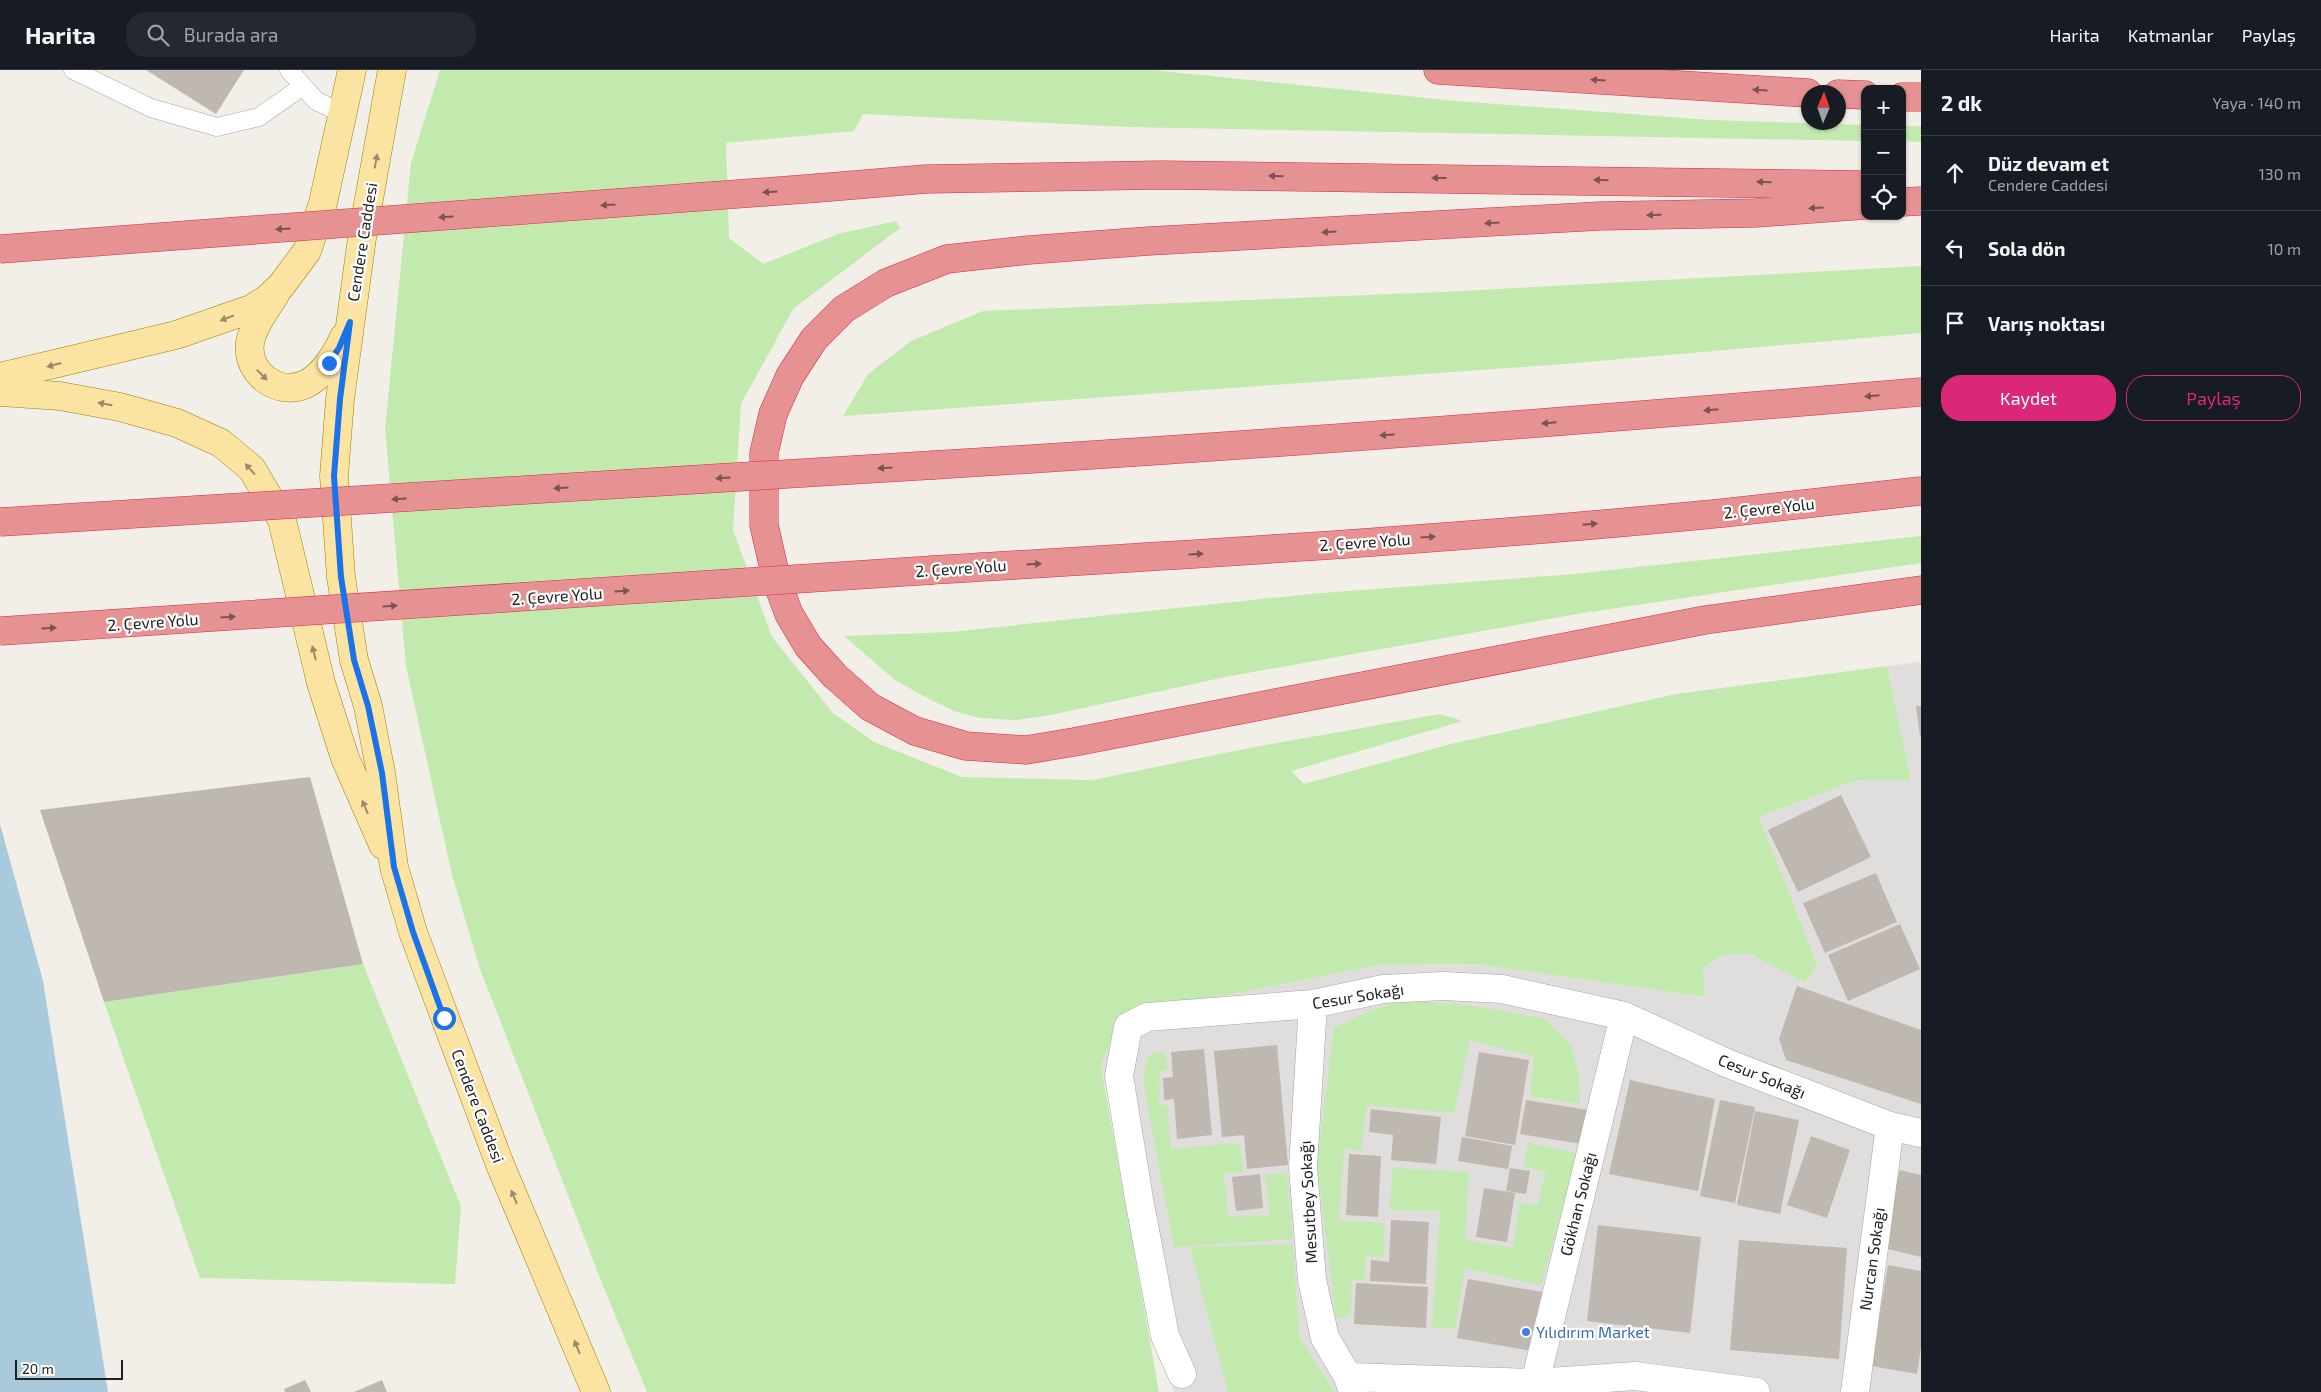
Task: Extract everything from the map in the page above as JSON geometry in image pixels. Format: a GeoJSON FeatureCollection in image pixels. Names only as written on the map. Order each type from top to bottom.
{"type":"FeatureCollection","features":[{"type":"Feature","properties":{"kind":"highway"},"geometry":{"type":"LineString","coordinates":[[1438,70],[1801,93]]}},
{"type":"Feature","properties":{"kind":"highway"},"geometry":{"type":"LineString","coordinates":[[1846,94],[1861,95]]}},
{"type":"Feature","properties":{"kind":"highway"},"geometry":{"type":"LineString","coordinates":[[1906,97],[1921,97]]}},
{"type":"Feature","properties":{"kind":"highway"},"geometry":{"type":"LineString","coordinates":[[0,249],[926,179],[1151,175],[1861,185]]}},
{"type":"Feature","properties":{"kind":"highway"},"geometry":{"type":"LineString","coordinates":[[1906,186],[1921,186]]}},
{"type":"Feature","properties":{"kind":"highway"},"geometry":{"type":"LineString","coordinates":[[1906,202],[1921,201]]}},
{"type":"Feature","properties":{"kind":"highway"},"geometry":{"type":"LineString","coordinates":[[1861,205],[1756,213],[1600,216],[1149,241],[1029,250],[947,260],[886,283],[844,309],[814,339],[790,376],[774,414],[764,453],[764,525],[777,582],[789,614],[808,646],[835,676],[878,711],[915,731],[966,746],[1026,750],[1706,620],[1921,590]]}},
{"type":"Feature","properties":{"kind":"highway"},"geometry":{"type":"LineString","coordinates":[[0,522],[934,465],[1466,430],[1921,392]]}},
{"type":"Feature","properties":{"kind":"highway","name":"2. Çevre Yolu"},"geometry":{"type":"LineString","coordinates":[[0,631],[1273,549],[1722,513],[1921,491]]}},
{"type":"Feature","properties":{"kind":"main road"},"geometry":{"type":"LineString","coordinates":[[350,322],[339,348],[314,378],[305,384],[286,387],[266,381],[253,365],[250,343],[259,322],[281,286],[307,251],[323,203],[352,70]]}},
{"type":"Feature","properties":{"kind":"main road","name":"Cendere Caddesi"},"geometry":{"type":"LineString","coordinates":[[392,70],[362,238],[340,399],[334,476],[341,577],[354,660],[368,706],[382,773],[394,867],[413,932],[499,1162],[596,1392]]}},
{"type":"Feature","properties":{"kind":"main road"},"geometry":{"type":"LineString","coordinates":[[0,377],[176,335],[251,310],[281,286]]}},
{"type":"Feature","properties":{"kind":"main road"},"geometry":{"type":"LineString","coordinates":[[0,392],[60,396],[120,406],[176,423],[221,443],[252,469],[282,520],[321,683],[345,758],[370,819],[394,867]]}},
{"type":"Feature","properties":{"kind":"street","name":"Cesur Sokağı"},"geometry":{"type":"LineString","coordinates":[[1182,1374],[1165,1336],[1139,1199],[1120,1076],[1128,1027],[1147,1016],[1313,1004],[1383,989],[1443,986],[1492,988],[1624,1016],[1729,1064],[1890,1126],[1921,1133]]}},
{"type":"Feature","properties":{"kind":"street","name":"Mesutbey Sokağı"},"geometry":{"type":"LineString","coordinates":[[1313,1004],[1303,1167],[1312,1280],[1325,1338],[1350,1385]]}},
{"type":"Feature","properties":{"kind":"street","name":"Gökhan Sokağı"},"geometry":{"type":"LineString","coordinates":[[1536,1387],[1624,1016]]}},
{"type":"Feature","properties":{"kind":"street","name":"Nurcan Sokağı"},"geometry":{"type":"LineString","coordinates":[[1855,1392],[1890,1126]]}},
{"type":"Feature","properties":{"kind":"street"},"geometry":{"type":"LineString","coordinates":[[1350,1385],[1536,1387],[1634,1376],[1756,1392]]}},
{"type":"Feature","properties":{"kind":"lane"},"geometry":{"type":"LineString","coordinates":[[74,70],[151,108],[216,127],[259,117],[303,86]]}},
{"type":"Feature","properties":{"kind":"lane"},"geometry":{"type":"LineString","coordinates":[[289,70],[316,101],[342,113]]}},
{"type":"Feature","properties":{"kind":"shaded area"},"geometry":{"type":"Polygon","coordinates":[[[1921,662],[1921,1392],[1174,1392],[1101,1066],[1121,1016],[1378,965],[1475,964],[1704,997],[1703,968],[1721,956],[1748,953],[1804,982],[1818,966],[1759,817],[1857,780],[1911,780],[1887,666],[1921,662]]]}},
{"type":"Feature","properties":{"kind":"green space"},"geometry":{"type":"Polygon","coordinates":[[[440,70],[1153,70],[1456,101],[1711,120],[1801,123],[1801,130],[1846,130],[1846,124],[1861,125],[1861,141],[1128,127],[863,114],[854,131],[726,143],[729,238],[763,264],[838,234],[896,221],[900,228],[793,309],[741,404],[733,530],[772,637],[833,713],[874,742],[962,777],[1092,780],[1249,748],[1440,714],[1463,721],[1291,771],[1304,784],[1455,743],[1676,694],[1887,666],[1911,780],[1857,780],[1759,817],[1818,966],[1804,982],[1748,953],[1721,956],[1703,968],[1705,997],[1475,964],[1378,965],[1121,1016],[1101,1066],[1159,1392],[647,1392],[604,1288],[480,969],[452,875],[406,666],[385,429],[411,163],[440,70]]]}},
{"type":"Feature","properties":{"kind":"green space"},"geometry":{"type":"Polygon","coordinates":[[[1906,126],[1921,126],[1921,142],[1906,141],[1906,126]]]}},
{"type":"Feature","properties":{"kind":"green space"},"geometry":{"type":"Polygon","coordinates":[[[1921,266],[1921,333],[1564,364],[843,416],[868,374],[911,341],[983,311],[1441,292],[1921,266]]]}},
{"type":"Feature","properties":{"kind":"green space"},"geometry":{"type":"Polygon","coordinates":[[[1921,536],[1921,563],[1583,613],[1225,677],[1051,715],[1016,720],[980,718],[954,711],[929,699],[895,680],[844,636],[951,632],[1309,594],[1575,574],[1921,536]]]}},
{"type":"Feature","properties":{"kind":"green space"},"geometry":{"type":"Polygon","coordinates":[[[363,964],[461,1207],[455,1284],[200,1278],[104,1002],[363,964]]]}},
{"type":"Feature","properties":{"kind":"green space"},"geometry":{"type":"Polygon","coordinates":[[[1404,1000],[1475,1006],[1546,1019],[1571,1046],[1579,1076],[1580,1104],[1530,1096],[1534,1056],[1470,1040],[1454,1113],[1367,1105],[1361,1151],[1344,1148],[1339,1221],[1385,1223],[1384,1257],[1366,1256],[1364,1280],[1352,1280],[1351,1315],[1336,1319],[1317,1163],[1334,1028],[1372,1010],[1404,1000]]]}},
{"type":"Feature","properties":{"kind":"green space"},"geometry":{"type":"Polygon","coordinates":[[[1154,1052],[1165,1054],[1168,1069],[1160,1072],[1159,1105],[1167,1105],[1171,1149],[1239,1143],[1244,1172],[1224,1173],[1228,1217],[1270,1215],[1265,1175],[1287,1172],[1293,1239],[1174,1247],[1143,1081],[1147,1059],[1154,1052]]]}},
{"type":"Feature","properties":{"kind":"green space"},"geometry":{"type":"Polygon","coordinates":[[[1528,1143],[1578,1153],[1541,1285],[1465,1268],[1455,1329],[1432,1327],[1440,1211],[1389,1210],[1393,1168],[1469,1172],[1465,1240],[1513,1248],[1519,1202],[1538,1206],[1545,1172],[1524,1166],[1528,1143]]]}},
{"type":"Feature","properties":{"kind":"green space"},"geometry":{"type":"Polygon","coordinates":[[[1293,1244],[1299,1336],[1334,1392],[1228,1392],[1190,1247],[1293,1244]]]}},
{"type":"Feature","properties":{"kind":"water"},"geometry":{"type":"Polygon","coordinates":[[[0,824],[43,981],[108,1392],[0,1392],[0,824]]]}},
{"type":"Feature","properties":{"kind":"building"},"geometry":{"type":"Polygon","coordinates":[[[146,70],[244,70],[216,114],[146,70]]]}},
{"type":"Feature","properties":{"kind":"building"},"geometry":{"type":"Polygon","coordinates":[[[1916,706],[1921,706],[1921,736],[1920,736],[1916,706]]]}},
{"type":"Feature","properties":{"kind":"building"},"geometry":{"type":"Polygon","coordinates":[[[310,777],[363,964],[104,1002],[40,810],[310,777]]]}},
{"type":"Feature","properties":{"kind":"building"},"geometry":{"type":"Polygon","coordinates":[[[1841,795],[1871,857],[1798,892],[1768,830],[1841,795]]]}},
{"type":"Feature","properties":{"kind":"building"},"geometry":{"type":"Polygon","coordinates":[[[1876,873],[1897,922],[1825,953],[1803,903],[1876,873]]]}},
{"type":"Feature","properties":{"kind":"building"},"geometry":{"type":"Polygon","coordinates":[[[1900,924],[1920,969],[1848,1001],[1828,955],[1900,924]]]}},
{"type":"Feature","properties":{"kind":"building"},"geometry":{"type":"Polygon","coordinates":[[[1797,986],[1921,1030],[1921,1104],[1786,1060],[1779,1039],[1797,986]]]}},
{"type":"Feature","properties":{"kind":"building"},"geometry":{"type":"Polygon","coordinates":[[[1277,1045],[1288,1165],[1247,1169],[1244,1135],[1222,1137],[1214,1051],[1277,1045]]]}},
{"type":"Feature","properties":{"kind":"building"},"geometry":{"type":"Polygon","coordinates":[[[1204,1049],[1212,1135],[1177,1139],[1174,1099],[1164,1100],[1163,1078],[1173,1077],[1171,1052],[1204,1049]]]}},
{"type":"Feature","properties":{"kind":"building"},"geometry":{"type":"Polygon","coordinates":[[[1479,1052],[1529,1060],[1515,1145],[1465,1136],[1479,1052]]]}},
{"type":"Feature","properties":{"kind":"building"},"geometry":{"type":"Polygon","coordinates":[[[1630,1080],[1715,1099],[1698,1191],[1609,1174],[1630,1080]]]}},
{"type":"Feature","properties":{"kind":"building"},"geometry":{"type":"Polygon","coordinates":[[[1526,1100],[1588,1110],[1582,1144],[1520,1134],[1526,1100]]]}},
{"type":"Feature","properties":{"kind":"building"},"geometry":{"type":"Polygon","coordinates":[[[1720,1100],[1755,1107],[1735,1203],[1700,1196],[1720,1100]]]}},
{"type":"Feature","properties":{"kind":"building"},"geometry":{"type":"Polygon","coordinates":[[[1371,1109],[1441,1117],[1436,1164],[1391,1160],[1393,1135],[1369,1132],[1371,1109]]]}},
{"type":"Feature","properties":{"kind":"building"},"geometry":{"type":"Polygon","coordinates":[[[1755,1111],[1799,1120],[1780,1214],[1737,1205],[1755,1111]]]}},
{"type":"Feature","properties":{"kind":"building"},"geometry":{"type":"Polygon","coordinates":[[[1811,1136],[1850,1150],[1827,1218],[1787,1205],[1811,1136]]]}},
{"type":"Feature","properties":{"kind":"building"},"geometry":{"type":"Polygon","coordinates":[[[1462,1137],[1512,1146],[1508,1169],[1458,1161],[1462,1137]]]}},
{"type":"Feature","properties":{"kind":"building"},"geometry":{"type":"Polygon","coordinates":[[[1349,1154],[1381,1156],[1378,1217],[1346,1215],[1349,1154]]]}},
{"type":"Feature","properties":{"kind":"building"},"geometry":{"type":"Polygon","coordinates":[[[1510,1168],[1530,1171],[1526,1194],[1506,1191],[1510,1168]]]}},
{"type":"Feature","properties":{"kind":"building"},"geometry":{"type":"Polygon","coordinates":[[[1900,1170],[1921,1175],[1921,1257],[1880,1247],[1900,1170]]]}},
{"type":"Feature","properties":{"kind":"building"},"geometry":{"type":"Polygon","coordinates":[[[1260,1174],[1263,1208],[1236,1211],[1232,1177],[1260,1174]]]}},
{"type":"Feature","properties":{"kind":"building"},"geometry":{"type":"Polygon","coordinates":[[[1484,1188],[1515,1193],[1507,1242],[1476,1237],[1484,1188]]]}},
{"type":"Feature","properties":{"kind":"building"},"geometry":{"type":"Polygon","coordinates":[[[1391,1220],[1429,1222],[1426,1284],[1370,1281],[1371,1260],[1389,1262],[1391,1220]]]}},
{"type":"Feature","properties":{"kind":"building"},"geometry":{"type":"Polygon","coordinates":[[[1598,1225],[1701,1237],[1690,1333],[1587,1321],[1598,1225]]]}},
{"type":"Feature","properties":{"kind":"building"},"geometry":{"type":"Polygon","coordinates":[[[1739,1240],[1847,1248],[1839,1359],[1730,1350],[1739,1240]]]}},
{"type":"Feature","properties":{"kind":"building"},"geometry":{"type":"Polygon","coordinates":[[[1888,1265],[1921,1271],[1921,1347],[1917,1374],[1871,1366],[1888,1265]]]}},
{"type":"Feature","properties":{"kind":"building"},"geometry":{"type":"Polygon","coordinates":[[[1468,1279],[1548,1293],[1537,1352],[1457,1338],[1468,1279]]]}},
{"type":"Feature","properties":{"kind":"building"},"geometry":{"type":"Polygon","coordinates":[[[1356,1283],[1428,1287],[1426,1328],[1354,1324],[1356,1283]]]}},
{"type":"Feature","properties":{"kind":"building"},"geometry":{"type":"Polygon","coordinates":[[[305,1380],[311,1392],[285,1392],[284,1389],[305,1380]]]}},
{"type":"Feature","properties":{"kind":"building"},"geometry":{"type":"Polygon","coordinates":[[[382,1380],[387,1392],[354,1392],[382,1380]]]}},
{"type":"Feature","properties":{"kind":"place","name":"Yılıdırım Market"},"geometry":{"type":"Point","coordinates":[1526,1332]}},
{"type":"Feature","properties":{"kind":"route"},"geometry":{"type":"LineString","coordinates":[[329,363],[339,348],[350,322],[340,399],[334,476],[341,577],[354,660],[368,706],[382,773],[394,867],[413,932],[444,1018]]}}]}
